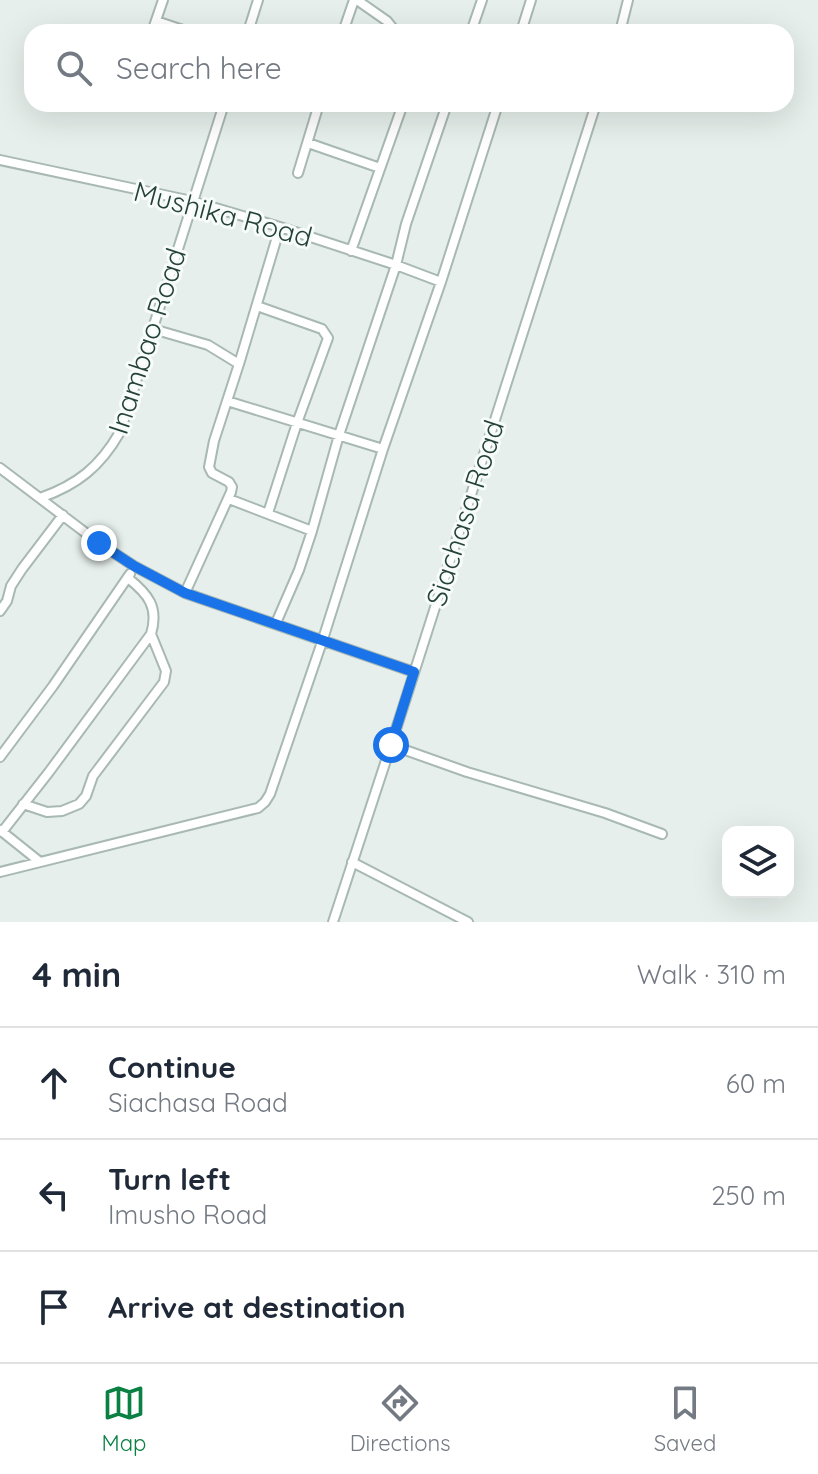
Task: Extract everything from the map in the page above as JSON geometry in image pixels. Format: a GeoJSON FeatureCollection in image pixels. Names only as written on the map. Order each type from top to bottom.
{"type":"FeatureCollection","features":[{"type":"Feature","properties":{"kind":"street"},"geometry":{"type":"LineString","coordinates":[[155,24],[163,0]]}},
{"type":"Feature","properties":{"kind":"street"},"geometry":{"type":"LineString","coordinates":[[250,24],[258,0]]}},
{"type":"Feature","properties":{"kind":"street"},"geometry":{"type":"LineString","coordinates":[[346,24],[355,0],[389,24]]}},
{"type":"Feature","properties":{"kind":"street"},"geometry":{"type":"LineString","coordinates":[[474,24],[482,0]]}},
{"type":"Feature","properties":{"kind":"street"},"geometry":{"type":"LineString","coordinates":[[524,24],[531,0]]}},
{"type":"Feature","properties":{"kind":"street"},"geometry":{"type":"LineString","coordinates":[[622,24],[628,0]]}},
{"type":"Feature","properties":{"kind":"street"},"geometry":{"type":"LineString","coordinates":[[156,21],[165,24]]}},
{"type":"Feature","properties":{"kind":"street","name":"Inambao Road"},"geometry":{"type":"LineString","coordinates":[[40,498],[83,478],[120,432],[221,112]]}},
{"type":"Feature","properties":{"kind":"street"},"geometry":{"type":"LineString","coordinates":[[298,173],[317,112]]}},
{"type":"Feature","properties":{"kind":"street"},"geometry":{"type":"LineString","coordinates":[[351,251],[400,112]]}},
{"type":"Feature","properties":{"kind":"street"},"geometry":{"type":"LineString","coordinates":[[276,623],[312,531],[339,435],[444,112]]}},
{"type":"Feature","properties":{"kind":"street"},"geometry":{"type":"LineString","coordinates":[[0,872],[258,808],[265,802],[323,639],[495,112]]}},
{"type":"Feature","properties":{"kind":"street","name":"Siachasa Road"},"geometry":{"type":"LineString","coordinates":[[333,922],[593,112]]}},
{"type":"Feature","properties":{"kind":"street"},"geometry":{"type":"LineString","coordinates":[[308,143],[380,168]]}},
{"type":"Feature","properties":{"kind":"street","name":"Mushika Road"},"geometry":{"type":"LineString","coordinates":[[0,160],[192,201],[280,227],[441,282]]}},
{"type":"Feature","properties":{"kind":"street"},"geometry":{"type":"LineString","coordinates":[[185,593],[229,499],[232,487],[229,482],[212,473],[209,467],[214,441],[280,227]]}},
{"type":"Feature","properties":{"kind":"street"},"geometry":{"type":"LineString","coordinates":[[257,306],[322,329],[328,338],[268,513]]}},
{"type":"Feature","properties":{"kind":"street"},"geometry":{"type":"LineString","coordinates":[[153,329],[208,345],[239,364]]}},
{"type":"Feature","properties":{"kind":"street"},"geometry":{"type":"LineString","coordinates":[[227,401],[383,449]]}},
{"type":"Feature","properties":{"kind":"street"},"geometry":{"type":"LineString","coordinates":[[0,468],[99,543],[185,593],[414,672]]}},
{"type":"Feature","properties":{"kind":"street"},"geometry":{"type":"LineString","coordinates":[[229,499],[312,531]]}},
{"type":"Feature","properties":{"kind":"street"},"geometry":{"type":"LineString","coordinates":[[0,611],[3,599],[22,569],[63,515]]}},
{"type":"Feature","properties":{"kind":"street"},"geometry":{"type":"LineString","coordinates":[[0,757],[53,686],[134,566]]}},
{"type":"Feature","properties":{"kind":"street"},"geometry":{"type":"LineString","coordinates":[[40,862],[1,831],[151,634],[154,610],[145,591],[128,578]]}},
{"type":"Feature","properties":{"kind":"street"},"geometry":{"type":"LineString","coordinates":[[23,804],[47,812],[62,811],[79,804],[86,796],[93,776],[164,682],[166,671],[151,634]]}},
{"type":"Feature","properties":{"kind":"street"},"geometry":{"type":"LineString","coordinates":[[391,745],[662,834]]}},
{"type":"Feature","properties":{"kind":"street"},"geometry":{"type":"LineString","coordinates":[[352,862],[468,922]]}},
{"type":"Feature","properties":{"kind":"route"},"geometry":{"type":"LineString","coordinates":[[99,543],[185,593],[414,672],[391,745]]}}]}
